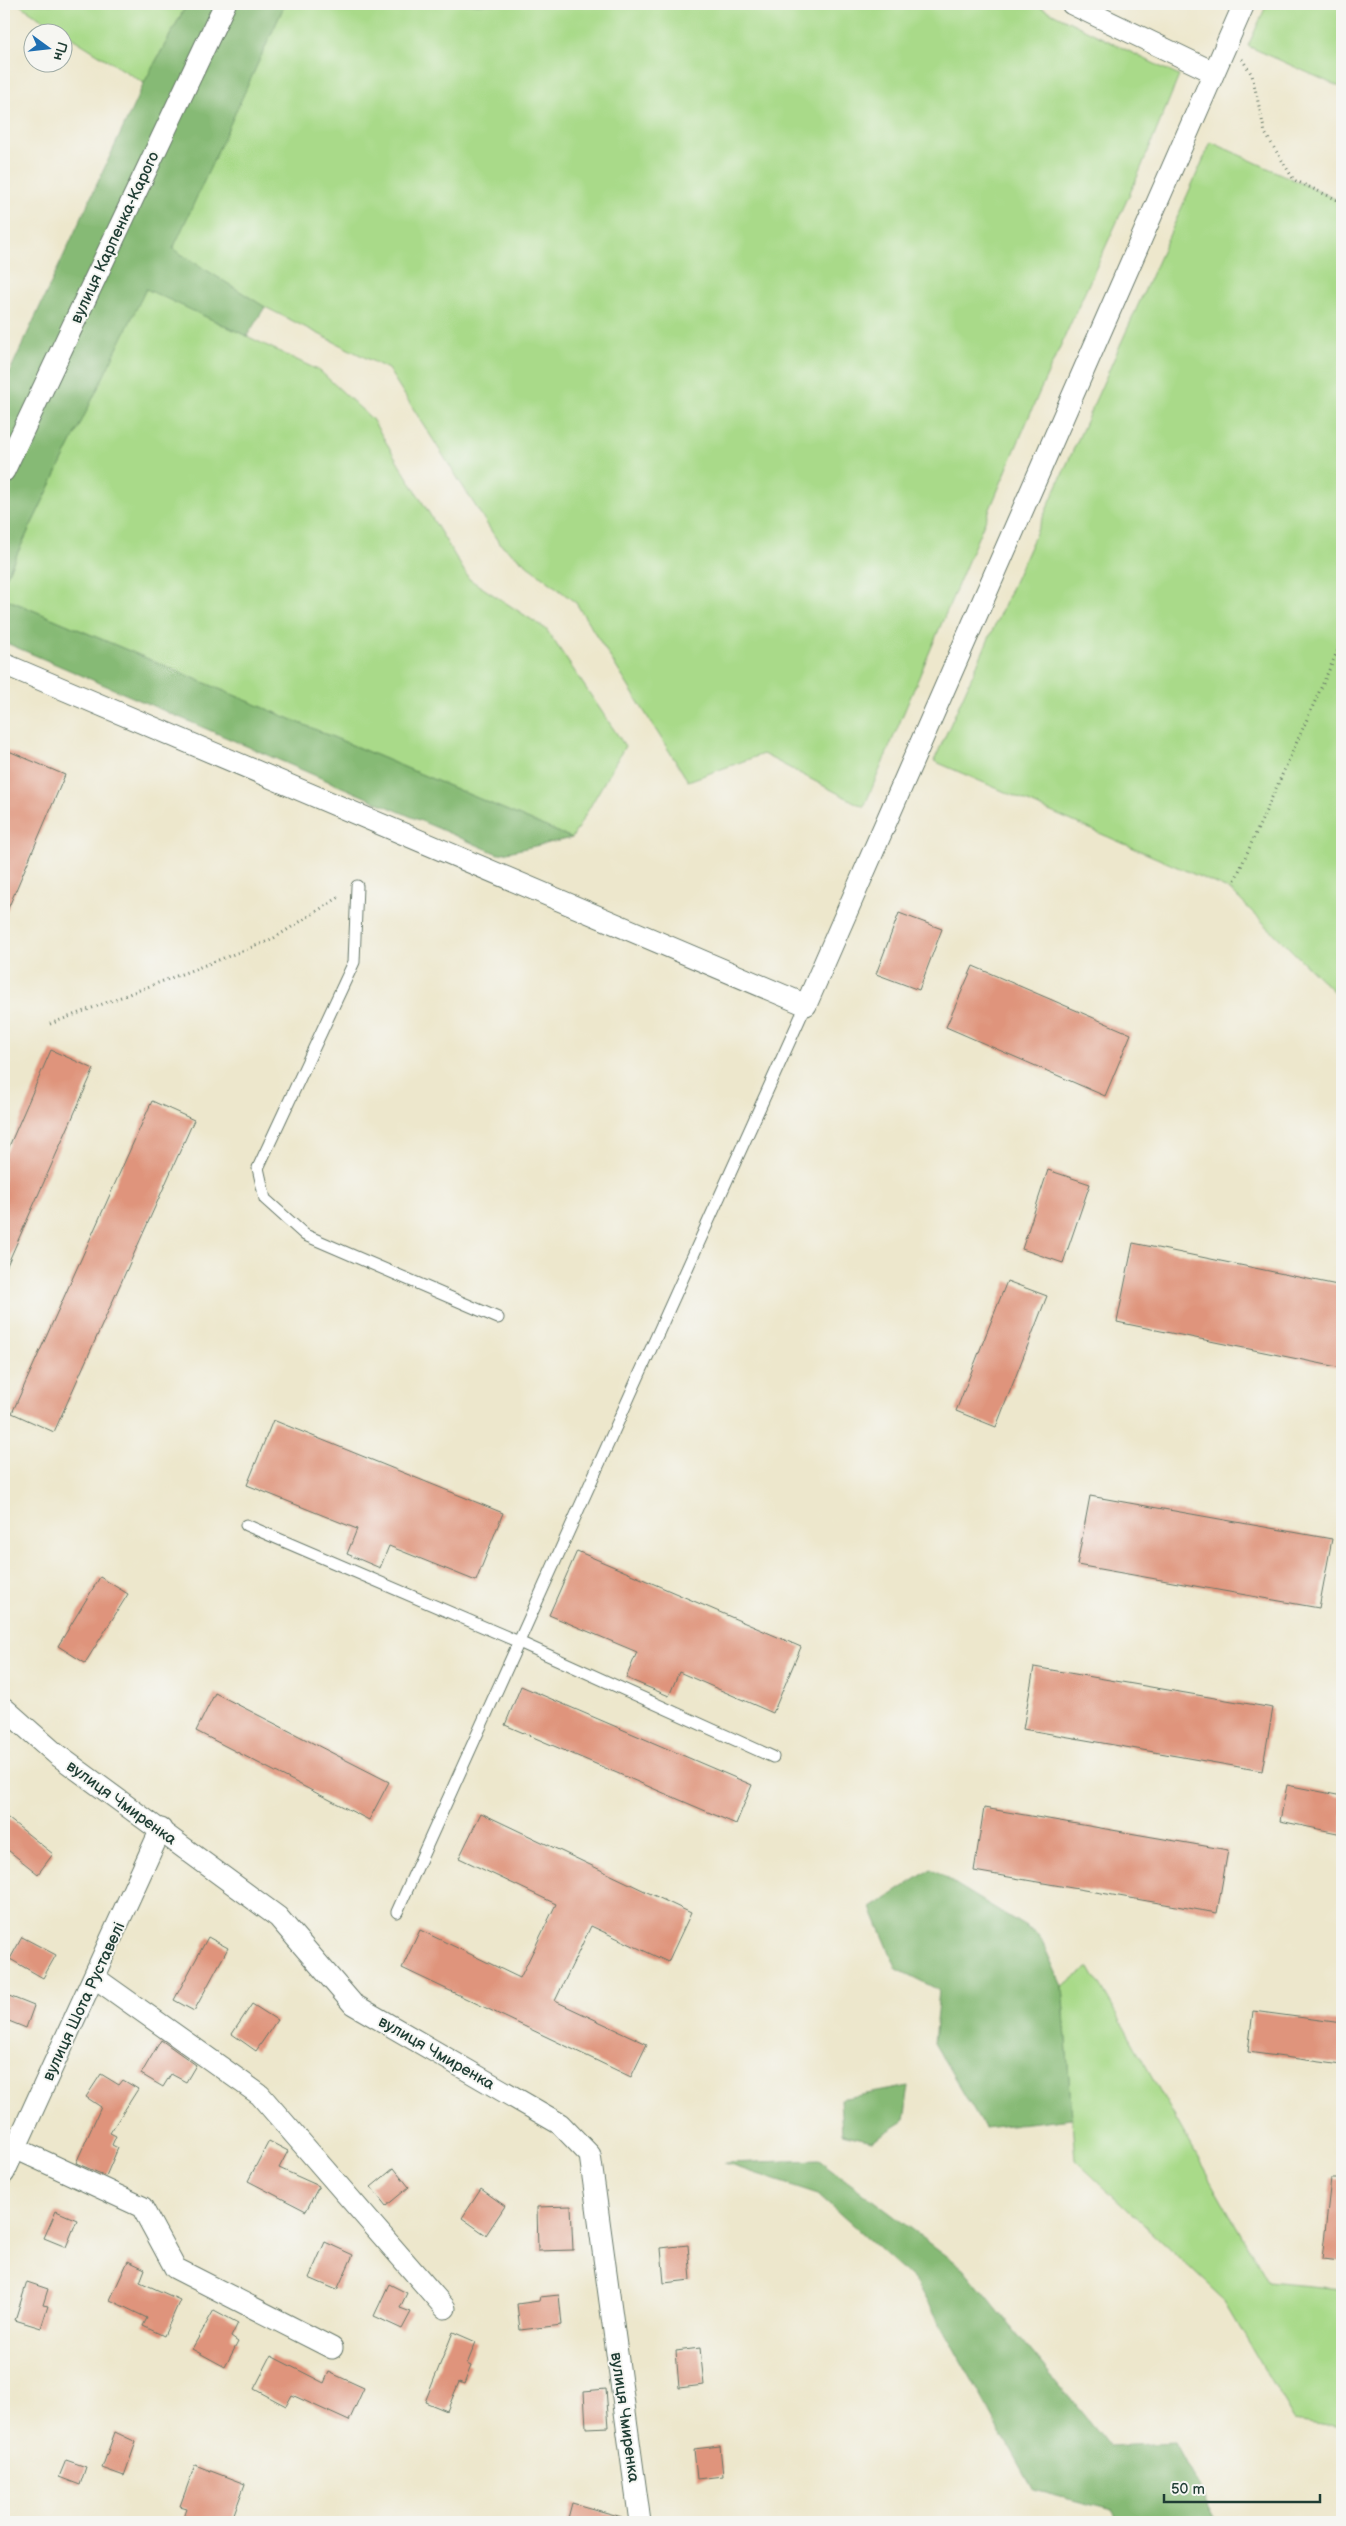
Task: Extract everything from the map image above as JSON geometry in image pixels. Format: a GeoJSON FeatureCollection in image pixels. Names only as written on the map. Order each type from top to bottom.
{"type":"FeatureCollection","features":[{"type":"Feature","properties":{"kind":"street","name":"вулиця Карпенка-Карого"},"geometry":{"type":"LineString","coordinates":[[4,471],[224,4]]}},
{"type":"Feature","properties":{"kind":"street"},"geometry":{"type":"LineString","coordinates":[[1072,4],[1213,72]]}},
{"type":"Feature","properties":{"kind":"street"},"geometry":{"type":"LineString","coordinates":[[4,664],[806,1005],[1244,4]]}},
{"type":"Feature","properties":{"kind":"street","name":"вулиця Чмиренка"},"geometry":{"type":"LineString","coordinates":[[4,1708],[56,1754],[278,1917],[353,2004],[560,2124],[590,2155],[640,2522]]}},
{"type":"Feature","properties":{"kind":"street","name":"вулиця Шота Руставелі"},"geometry":{"type":"LineString","coordinates":[[4,2173],[161,1830]]}},
{"type":"Feature","properties":{"kind":"street"},"geometry":{"type":"LineString","coordinates":[[94,1977],[260,2095],[445,2308]]}},
{"type":"Feature","properties":{"kind":"street"},"geometry":{"type":"LineString","coordinates":[[15,2148],[142,2206],[176,2268],[332,2348]]}},
{"type":"Feature","properties":{"kind":"lane"},"geometry":{"type":"LineString","coordinates":[[357,886],[354,962],[258,1168],[265,1199],[305,1235],[498,1318]]}},
{"type":"Feature","properties":{"kind":"lane"},"geometry":{"type":"LineString","coordinates":[[397,1912],[806,1005]]}},
{"type":"Feature","properties":{"kind":"lane"},"geometry":{"type":"LineString","coordinates":[[246,1525],[519,1642],[774,1757]]}},
{"type":"Feature","properties":{"kind":"path"},"geometry":{"type":"LineString","coordinates":[[1229,38],[1252,75],[1265,133],[1294,180],[1342,202]]}},
{"type":"Feature","properties":{"kind":"path"},"geometry":{"type":"LineString","coordinates":[[1235,880],[1342,641]]}},
{"type":"Feature","properties":{"kind":"path"},"geometry":{"type":"LineString","coordinates":[[50,1024],[271,940],[357,886]]}},
{"type":"Feature","properties":{"kind":"green space"},"geometry":{"type":"Polygon","coordinates":[[[18,4],[187,4],[144,83],[72,38],[72,22],[47,22],[18,4]]]}},
{"type":"Feature","properties":{"kind":"green space"},"geometry":{"type":"Polygon","coordinates":[[[187,4],[285,4],[173,249],[265,307],[247,336],[146,289],[4,581],[4,384],[144,83],[187,4]]]}},
{"type":"Feature","properties":{"kind":"green space"},"geometry":{"type":"Polygon","coordinates":[[[285,4],[1034,4],[1179,76],[1136,180],[1039,393],[864,807],[763,754],[688,781],[576,603],[499,543],[388,369],[265,307],[172,249],[285,4]]]}},
{"type":"Feature","properties":{"kind":"green space"},"geometry":{"type":"Polygon","coordinates":[[[1267,4],[1342,4],[1342,88],[1248,46],[1267,4]]]}},
{"type":"Feature","properties":{"kind":"green space"},"geometry":{"type":"Polygon","coordinates":[[[1211,142],[1342,202],[1342,1000],[1230,890],[934,761],[1211,142]]]}},
{"type":"Feature","properties":{"kind":"green space"},"geometry":{"type":"Polygon","coordinates":[[[146,288],[320,371],[372,419],[469,579],[546,629],[625,746],[572,838],[4,598],[4,581],[146,288]]]}},
{"type":"Feature","properties":{"kind":"green space"},"geometry":{"type":"Polygon","coordinates":[[[4,598],[572,838],[498,854],[4,642],[4,598]]]}},
{"type":"Feature","properties":{"kind":"green space"},"geometry":{"type":"Polygon","coordinates":[[[931,1869],[1039,1935],[1062,1986],[1072,2118],[984,2128],[934,2043],[939,1990],[897,1969],[871,1908],[931,1869]]]}},
{"type":"Feature","properties":{"kind":"green space"},"geometry":{"type":"Polygon","coordinates":[[[1090,1967],[1268,2282],[1342,2289],[1342,2427],[1294,2420],[1223,2299],[1075,2160],[1062,1986],[1090,1967]]]}},
{"type":"Feature","properties":{"kind":"green space"},"geometry":{"type":"Polygon","coordinates":[[[909,2086],[904,2121],[872,2141],[842,2134],[840,2099],[909,2086]]]}},
{"type":"Feature","properties":{"kind":"green space"},"geometry":{"type":"Polygon","coordinates":[[[819,2160],[963,2268],[1109,2446],[1175,2443],[1217,2522],[1119,2522],[1112,2510],[1033,2490],[918,2284],[818,2194],[724,2163],[819,2160]]]}},
{"type":"Feature","properties":{"kind":"building"},"geometry":{"type":"Polygon","coordinates":[[[4,749],[65,775],[4,918],[4,749]]]}},
{"type":"Feature","properties":{"kind":"building"},"geometry":{"type":"Polygon","coordinates":[[[899,913],[942,929],[919,990],[876,974],[899,913]]]}},
{"type":"Feature","properties":{"kind":"building"},"geometry":{"type":"Polygon","coordinates":[[[973,966],[1131,1034],[1105,1096],[946,1027],[973,966]]]}},
{"type":"Feature","properties":{"kind":"building"},"geometry":{"type":"Polygon","coordinates":[[[51,1050],[94,1069],[4,1272],[4,1158],[51,1050]]]}},
{"type":"Feature","properties":{"kind":"building"},"geometry":{"type":"Polygon","coordinates":[[[152,1101],[194,1120],[54,1432],[12,1413],[152,1101]]]}},
{"type":"Feature","properties":{"kind":"building"},"geometry":{"type":"Polygon","coordinates":[[[1048,1170],[1090,1184],[1063,1263],[1022,1249],[1048,1170]]]}},
{"type":"Feature","properties":{"kind":"building"},"geometry":{"type":"Polygon","coordinates":[[[1133,1243],[1342,1286],[1342,1368],[1117,1322],[1133,1243]]]}},
{"type":"Feature","properties":{"kind":"building"},"geometry":{"type":"Polygon","coordinates":[[[1007,1281],[1047,1296],[996,1427],[956,1411],[1007,1281]]]}},
{"type":"Feature","properties":{"kind":"building"},"geometry":{"type":"Polygon","coordinates":[[[273,1420],[503,1513],[476,1581],[389,1546],[380,1568],[347,1554],[357,1529],[247,1485],[273,1420]]]}},
{"type":"Feature","properties":{"kind":"building"},"geometry":{"type":"Polygon","coordinates":[[[1090,1496],[1332,1539],[1319,1608],[1077,1565],[1090,1496]]]}},
{"type":"Feature","properties":{"kind":"building"},"geometry":{"type":"Polygon","coordinates":[[[577,1551],[801,1647],[773,1713],[679,1672],[669,1696],[626,1678],[637,1652],[549,1615],[577,1551]]]}},
{"type":"Feature","properties":{"kind":"building"},"geometry":{"type":"Polygon","coordinates":[[[100,1577],[128,1594],[85,1663],[58,1646],[100,1577]]]}},
{"type":"Feature","properties":{"kind":"building"},"geometry":{"type":"Polygon","coordinates":[[[1034,1667],[1273,1708],[1262,1771],[1023,1729],[1034,1667]]]}},
{"type":"Feature","properties":{"kind":"building"},"geometry":{"type":"Polygon","coordinates":[[[521,1686],[752,1785],[736,1824],[505,1725],[521,1686]]]}},
{"type":"Feature","properties":{"kind":"building"},"geometry":{"type":"Polygon","coordinates":[[[215,1693],[389,1782],[369,1820],[196,1731],[215,1693]]]}},
{"type":"Feature","properties":{"kind":"building"},"geometry":{"type":"Polygon","coordinates":[[[1287,1785],[1342,1796],[1342,1834],[1280,1821],[1287,1785]]]}},
{"type":"Feature","properties":{"kind":"building"},"geometry":{"type":"Polygon","coordinates":[[[984,1808],[1228,1850],[1217,1913],[974,1871],[984,1808]]]}},
{"type":"Feature","properties":{"kind":"building"},"geometry":{"type":"Polygon","coordinates":[[[481,1813],[691,1913],[668,1962],[591,1926],[555,2001],[647,2044],[631,2077],[402,1968],[420,1930],[520,1978],[556,1904],[459,1858],[481,1813]]]}},
{"type":"Feature","properties":{"kind":"building"},"geometry":{"type":"Polygon","coordinates":[[[4,1815],[53,1854],[38,1874],[4,1847],[4,1815]]]}},
{"type":"Feature","properties":{"kind":"building"},"geometry":{"type":"Polygon","coordinates":[[[22,1937],[56,1955],[43,1978],[10,1959],[22,1937]]]}},
{"type":"Feature","properties":{"kind":"building"},"geometry":{"type":"Polygon","coordinates":[[[208,1937],[228,1948],[194,2011],[174,2000],[208,1937]]]}},
{"type":"Feature","properties":{"kind":"building"},"geometry":{"type":"Polygon","coordinates":[[[4,1994],[34,2006],[26,2028],[4,2019],[4,1994]]]}},
{"type":"Feature","properties":{"kind":"building"},"geometry":{"type":"Polygon","coordinates":[[[252,2004],[277,2020],[256,2051],[232,2034],[252,2004]]]}},
{"type":"Feature","properties":{"kind":"building"},"geometry":{"type":"Polygon","coordinates":[[[1253,2011],[1342,2023],[1342,2065],[1248,2052],[1253,2011]]]}},
{"type":"Feature","properties":{"kind":"building"},"geometry":{"type":"Polygon","coordinates":[[[161,2040],[196,2065],[186,2082],[171,2074],[163,2087],[141,2074],[161,2040]]]}},
{"type":"Feature","properties":{"kind":"building"},"geometry":{"type":"Polygon","coordinates":[[[101,2074],[119,2085],[123,2080],[138,2089],[110,2133],[116,2136],[112,2145],[118,2148],[106,2176],[76,2163],[101,2107],[86,2097],[101,2074]]]}},
{"type":"Feature","properties":{"kind":"building"},"geometry":{"type":"Polygon","coordinates":[[[269,2141],[288,2151],[279,2168],[319,2186],[306,2211],[248,2181],[269,2141]]]}},
{"type":"Feature","properties":{"kind":"building"},"geometry":{"type":"Polygon","coordinates":[[[394,2168],[409,2187],[386,2206],[371,2187],[394,2168]]]}},
{"type":"Feature","properties":{"kind":"building"},"geometry":{"type":"Polygon","coordinates":[[[1331,2179],[1342,2179],[1342,2261],[1322,2259],[1331,2179]]]}},
{"type":"Feature","properties":{"kind":"building"},"geometry":{"type":"Polygon","coordinates":[[[481,2189],[505,2206],[486,2235],[462,2218],[481,2189]]]}},
{"type":"Feature","properties":{"kind":"building"},"geometry":{"type":"Polygon","coordinates":[[[571,2206],[573,2250],[538,2251],[537,2207],[571,2206]]]}},
{"type":"Feature","properties":{"kind":"building"},"geometry":{"type":"Polygon","coordinates":[[[56,2211],[77,2220],[66,2247],[44,2238],[56,2211]]]}},
{"type":"Feature","properties":{"kind":"building"},"geometry":{"type":"Polygon","coordinates":[[[325,2242],[353,2255],[337,2290],[309,2278],[325,2242]]]}},
{"type":"Feature","properties":{"kind":"building"},"geometry":{"type":"Polygon","coordinates":[[[688,2245],[691,2280],[664,2283],[661,2248],[688,2245]]]}},
{"type":"Feature","properties":{"kind":"building"},"geometry":{"type":"Polygon","coordinates":[[[128,2261],[145,2269],[140,2282],[180,2300],[164,2336],[143,2326],[147,2318],[110,2300],[128,2261]]]}},
{"type":"Feature","properties":{"kind":"building"},"geometry":{"type":"Polygon","coordinates":[[[27,2282],[48,2289],[43,2305],[48,2306],[41,2328],[15,2320],[27,2282]]]}},
{"type":"Feature","properties":{"kind":"building"},"geometry":{"type":"Polygon","coordinates":[[[389,2284],[407,2293],[400,2308],[411,2312],[402,2329],[374,2316],[389,2284]]]}},
{"type":"Feature","properties":{"kind":"building"},"geometry":{"type":"Polygon","coordinates":[[[559,2295],[562,2325],[520,2330],[517,2304],[539,2301],[540,2297],[559,2295]]]}},
{"type":"Feature","properties":{"kind":"building"},"geometry":{"type":"Polygon","coordinates":[[[214,2310],[238,2323],[231,2337],[238,2342],[225,2367],[192,2349],[214,2310]]]}},
{"type":"Feature","properties":{"kind":"building"},"geometry":{"type":"Polygon","coordinates":[[[453,2332],[476,2342],[467,2364],[471,2366],[464,2384],[459,2382],[447,2411],[425,2402],[453,2332]]]}},
{"type":"Feature","properties":{"kind":"building"},"geometry":{"type":"Polygon","coordinates":[[[700,2348],[704,2385],[679,2388],[676,2351],[700,2348]]]}},
{"type":"Feature","properties":{"kind":"building"},"geometry":{"type":"Polygon","coordinates":[[[271,2356],[324,2383],[329,2372],[364,2388],[349,2421],[292,2395],[286,2406],[254,2389],[271,2356]]]}},
{"type":"Feature","properties":{"kind":"building"},"geometry":{"type":"Polygon","coordinates":[[[606,2389],[609,2427],[586,2428],[584,2391],[606,2389]]]}},
{"type":"Feature","properties":{"kind":"building"},"geometry":{"type":"Polygon","coordinates":[[[115,2432],[136,2442],[124,2476],[102,2468],[115,2432]]]}},
{"type":"Feature","properties":{"kind":"building"},"geometry":{"type":"Polygon","coordinates":[[[720,2446],[723,2476],[697,2479],[694,2449],[720,2446]]]}},
{"type":"Feature","properties":{"kind":"building"},"geometry":{"type":"Polygon","coordinates":[[[66,2460],[86,2467],[80,2485],[59,2477],[66,2460]]]}},
{"type":"Feature","properties":{"kind":"building"},"geometry":{"type":"Polygon","coordinates":[[[195,2465],[245,2484],[231,2522],[182,2522],[187,2508],[180,2506],[195,2465]]]}},
{"type":"Feature","properties":{"kind":"building"},"geometry":{"type":"Polygon","coordinates":[[[572,2503],[622,2517],[621,2522],[567,2522],[572,2503]]]}}]}
